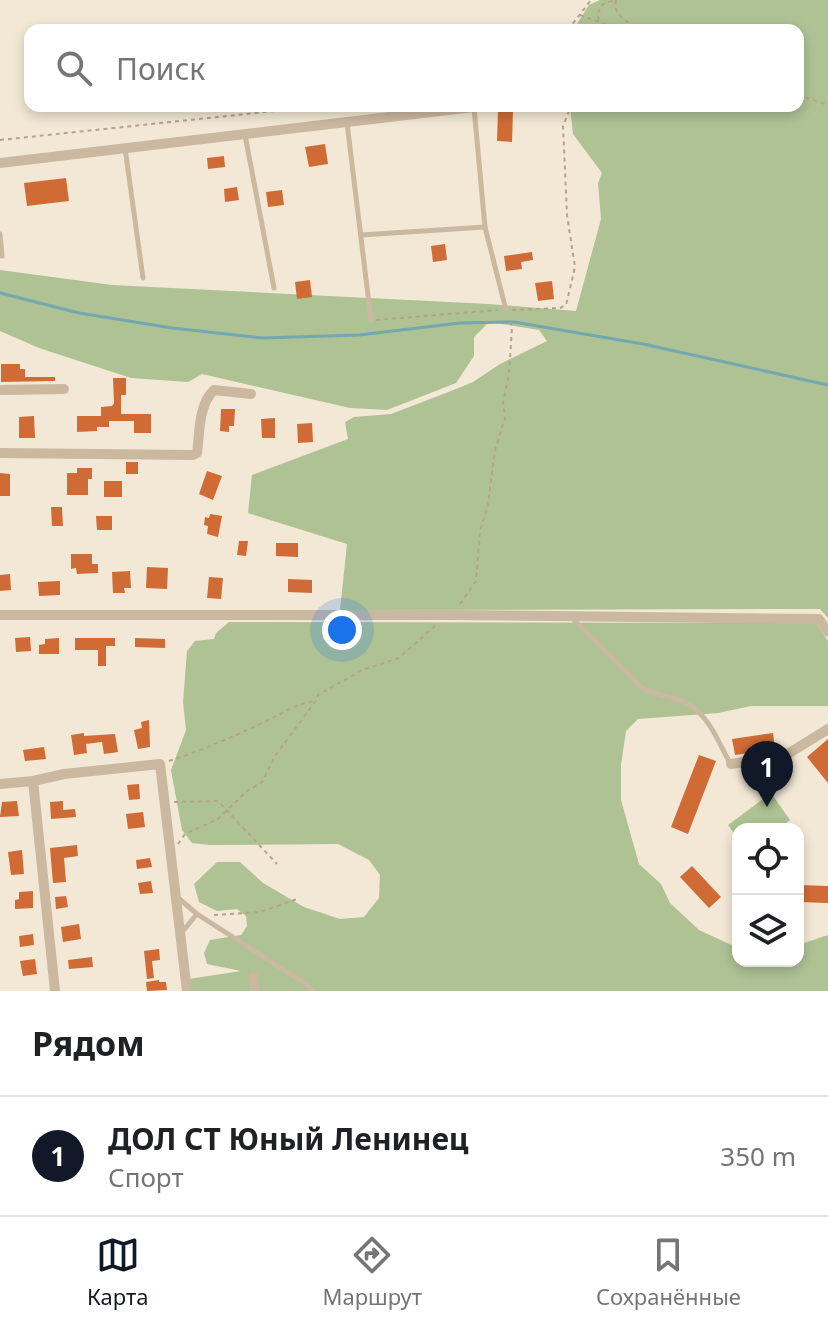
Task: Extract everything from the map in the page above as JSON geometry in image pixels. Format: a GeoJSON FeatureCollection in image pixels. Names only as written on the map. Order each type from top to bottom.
{"type":"FeatureCollection","features":[{"type":"Feature","properties":{"kind":"street"},"geometry":{"type":"LineString","coordinates":[[0,163],[432,112]]}},
{"type":"Feature","properties":{"kind":"street"},"geometry":{"type":"LineString","coordinates":[[0,390],[64,389]]}},
{"type":"Feature","properties":{"kind":"street"},"geometry":{"type":"LineString","coordinates":[[0,453],[193,455],[197,453],[208,396],[214,390],[251,394]]}},
{"type":"Feature","properties":{"kind":"street"},"geometry":{"type":"LineString","coordinates":[[173,614],[176,601]]}},
{"type":"Feature","properties":{"kind":"street"},"geometry":{"type":"LineString","coordinates":[[0,615],[819,619],[828,632]]}},
{"type":"Feature","properties":{"kind":"street"},"geometry":{"type":"LineString","coordinates":[[731,764],[786,755],[828,729]]}},
{"type":"Feature","properties":{"kind":"street"},"geometry":{"type":"LineString","coordinates":[[0,784],[160,764],[187,991]]}},
{"type":"Feature","properties":{"kind":"street"},"geometry":{"type":"LineString","coordinates":[[33,781],[55,991]]}},
{"type":"Feature","properties":{"kind":"street"},"geometry":{"type":"LineString","coordinates":[[253,977],[255,991]]}},
{"type":"Feature","properties":{"kind":"lane"},"geometry":{"type":"LineString","coordinates":[[474,112],[485,227],[506,310]]}},
{"type":"Feature","properties":{"kind":"lane"},"geometry":{"type":"LineString","coordinates":[[347,122],[371,320]]}},
{"type":"Feature","properties":{"kind":"lane"},"geometry":{"type":"LineString","coordinates":[[245,134],[274,288]]}},
{"type":"Feature","properties":{"kind":"lane"},"geometry":{"type":"LineString","coordinates":[[125,148],[143,278]]}},
{"type":"Feature","properties":{"kind":"lane"},"geometry":{"type":"LineString","coordinates":[[361,235],[485,227]]}},
{"type":"Feature","properties":{"kind":"lane"},"geometry":{"type":"LineString","coordinates":[[0,234],[2,256]]}},
{"type":"Feature","properties":{"kind":"lane"},"geometry":{"type":"LineString","coordinates":[[571,617],[641,687],[649,693],[682,701],[707,719],[731,764]]}},
{"type":"Feature","properties":{"kind":"lane"},"geometry":{"type":"LineString","coordinates":[[174,893],[197,914],[313,991]]}},
{"type":"Feature","properties":{"kind":"lane"},"geometry":{"type":"LineString","coordinates":[[179,936],[197,914]]}},
{"type":"Feature","properties":{"kind":"path"},"geometry":{"type":"LineString","coordinates":[[573,24],[591,0]]}},
{"type":"Feature","properties":{"kind":"path"},"geometry":{"type":"LineString","coordinates":[[600,21],[597,14],[603,4],[615,0],[617,15],[632,24]]}},
{"type":"Feature","properties":{"kind":"path"},"geometry":{"type":"LineString","coordinates":[[580,15],[606,24]]}},
{"type":"Feature","properties":{"kind":"path"},"geometry":{"type":"LineString","coordinates":[[804,97],[828,105]]}},
{"type":"Feature","properties":{"kind":"path"},"geometry":{"type":"LineString","coordinates":[[0,140],[265,112]]}},
{"type":"Feature","properties":{"kind":"path"},"geometry":{"type":"LineString","coordinates":[[371,320],[560,308],[566,305],[575,267],[567,215],[563,126],[569,112]]}},
{"type":"Feature","properties":{"kind":"path"},"geometry":{"type":"LineString","coordinates":[[170,859],[185,834],[218,819],[247,791],[262,782],[275,756],[326,689],[374,665],[399,658],[431,629],[454,615],[476,581],[480,531],[488,504],[495,450],[505,418],[503,402],[509,374],[512,327],[506,310]]}},
{"type":"Feature","properties":{"kind":"path"},"geometry":{"type":"LineString","coordinates":[[160,764],[192,754],[292,707],[316,700]]}},
{"type":"Feature","properties":{"kind":"path"},"geometry":{"type":"LineString","coordinates":[[163,795],[182,804],[218,801],[277,864]]}},
{"type":"Feature","properties":{"kind":"path"},"geometry":{"type":"LineString","coordinates":[[197,914],[224,916],[260,912],[297,899]]}},
{"type":"Feature","properties":{"kind":"green space"},"geometry":{"type":"Polygon","coordinates":[[[600,0],[828,0],[828,618],[820,609],[340,610],[347,544],[248,513],[252,475],[348,439],[345,422],[354,417],[391,414],[473,382],[500,364],[547,341],[539,330],[489,322],[474,337],[474,356],[456,383],[387,410],[350,408],[202,374],[188,382],[131,378],[39,348],[0,331],[0,270],[112,285],[576,311],[601,219],[598,183],[602,173],[573,134],[571,112],[804,112],[804,24],[577,24],[589,5],[600,0]]]}},
{"type":"Feature","properties":{"kind":"green space"},"geometry":{"type":"Polygon","coordinates":[[[229,622],[816,623],[828,641],[828,706],[751,706],[718,713],[638,719],[626,731],[621,765],[621,800],[639,864],[661,884],[670,903],[699,930],[732,945],[732,967],[804,967],[804,943],[828,935],[828,991],[191,991],[189,979],[241,971],[207,964],[204,953],[210,940],[241,935],[247,926],[246,916],[237,909],[217,911],[199,902],[194,884],[217,862],[240,862],[263,883],[304,907],[340,919],[364,917],[379,898],[380,875],[369,860],[338,844],[210,845],[192,843],[182,830],[171,770],[186,730],[183,702],[187,651],[195,641],[214,639],[216,633],[229,622]]]}},
{"type":"Feature","properties":{"kind":"green space"},"geometry":{"type":"Polygon","coordinates":[[[771,793],[790,820],[786,823],[732,823],[732,831],[728,825],[771,793]]]}},
{"type":"Feature","properties":{"kind":"building"},"geometry":{"type":"Polygon","coordinates":[[[498,112],[513,112],[512,142],[497,141],[498,112]]]}},
{"type":"Feature","properties":{"kind":"building"},"geometry":{"type":"Polygon","coordinates":[[[325,144],[328,164],[309,167],[305,147],[325,144]]]}},
{"type":"Feature","properties":{"kind":"building"},"geometry":{"type":"Polygon","coordinates":[[[224,156],[225,167],[208,169],[207,158],[224,156]]]}},
{"type":"Feature","properties":{"kind":"building"},"geometry":{"type":"Polygon","coordinates":[[[66,178],[69,201],[27,206],[24,183],[66,178]]]}},
{"type":"Feature","properties":{"kind":"building"},"geometry":{"type":"Polygon","coordinates":[[[237,187],[239,200],[225,202],[224,189],[237,187]]]}},
{"type":"Feature","properties":{"kind":"building"},"geometry":{"type":"Polygon","coordinates":[[[282,190],[284,205],[268,207],[266,192],[282,190]]]}},
{"type":"Feature","properties":{"kind":"building"},"geometry":{"type":"Polygon","coordinates":[[[445,244],[447,260],[433,262],[431,246],[445,244]]]}},
{"type":"Feature","properties":{"kind":"building"},"geometry":{"type":"Polygon","coordinates":[[[532,252],[533,260],[521,262],[522,269],[506,271],[504,256],[532,252]]]}},
{"type":"Feature","properties":{"kind":"building"},"geometry":{"type":"Polygon","coordinates":[[[310,280],[312,297],[297,299],[295,282],[310,280]]]}},
{"type":"Feature","properties":{"kind":"building"},"geometry":{"type":"Polygon","coordinates":[[[552,281],[554,299],[538,301],[535,283],[552,281]]]}},
{"type":"Feature","properties":{"kind":"building"},"geometry":{"type":"Polygon","coordinates":[[[1,364],[20,364],[20,369],[25,369],[25,377],[55,377],[55,381],[1,382],[1,364]]]}},
{"type":"Feature","properties":{"kind":"building"},"geometry":{"type":"Polygon","coordinates":[[[113,378],[126,378],[126,395],[121,395],[121,414],[151,414],[151,433],[134,433],[134,421],[109,421],[109,427],[77,432],[77,416],[101,416],[101,407],[114,403],[113,378]]]}},
{"type":"Feature","properties":{"kind":"building"},"geometry":{"type":"Polygon","coordinates":[[[221,409],[235,409],[234,426],[229,426],[229,432],[220,431],[221,409]]]}},
{"type":"Feature","properties":{"kind":"building"},"geometry":{"type":"Polygon","coordinates":[[[34,416],[35,438],[19,438],[19,417],[34,416]]]}},
{"type":"Feature","properties":{"kind":"building"},"geometry":{"type":"Polygon","coordinates":[[[275,418],[275,438],[262,438],[261,419],[275,418]]]}},
{"type":"Feature","properties":{"kind":"building"},"geometry":{"type":"Polygon","coordinates":[[[312,423],[313,442],[298,443],[297,424],[312,423]]]}},
{"type":"Feature","properties":{"kind":"building"},"geometry":{"type":"Polygon","coordinates":[[[126,462],[138,462],[138,474],[126,474],[126,462]]]}},
{"type":"Feature","properties":{"kind":"building"},"geometry":{"type":"Polygon","coordinates":[[[77,468],[92,468],[88,495],[67,495],[67,473],[77,473],[77,468]]]}},
{"type":"Feature","properties":{"kind":"building"},"geometry":{"type":"Polygon","coordinates":[[[207,471],[222,476],[213,500],[199,494],[207,471]]]}},
{"type":"Feature","properties":{"kind":"building"},"geometry":{"type":"Polygon","coordinates":[[[0,473],[10,474],[10,496],[0,496],[0,473]]]}},
{"type":"Feature","properties":{"kind":"building"},"geometry":{"type":"Polygon","coordinates":[[[104,481],[122,481],[122,497],[104,497],[104,481]]]}},
{"type":"Feature","properties":{"kind":"building"},"geometry":{"type":"Polygon","coordinates":[[[51,507],[62,507],[63,526],[52,526],[51,507]]]}},
{"type":"Feature","properties":{"kind":"building"},"geometry":{"type":"Polygon","coordinates":[[[210,514],[222,516],[218,537],[207,534],[205,517],[209,518],[210,514]]]}},
{"type":"Feature","properties":{"kind":"building"},"geometry":{"type":"Polygon","coordinates":[[[96,516],[112,516],[112,530],[97,530],[96,516]]]}},
{"type":"Feature","properties":{"kind":"building"},"geometry":{"type":"Polygon","coordinates":[[[239,541],[248,541],[246,556],[237,555],[239,541]]]}},
{"type":"Feature","properties":{"kind":"building"},"geometry":{"type":"Polygon","coordinates":[[[276,543],[298,543],[298,557],[276,556],[276,543]]]}},
{"type":"Feature","properties":{"kind":"building"},"geometry":{"type":"Polygon","coordinates":[[[71,554],[92,554],[92,564],[98,564],[98,573],[77,574],[76,568],[71,569],[71,554]]]}},
{"type":"Feature","properties":{"kind":"building"},"geometry":{"type":"Polygon","coordinates":[[[147,567],[168,568],[167,589],[146,588],[147,567]]]}},
{"type":"Feature","properties":{"kind":"building"},"geometry":{"type":"Polygon","coordinates":[[[130,571],[131,588],[124,588],[125,593],[113,593],[112,572],[130,571]]]}},
{"type":"Feature","properties":{"kind":"building"},"geometry":{"type":"Polygon","coordinates":[[[10,574],[11,590],[0,591],[0,575],[10,574]]]}},
{"type":"Feature","properties":{"kind":"building"},"geometry":{"type":"Polygon","coordinates":[[[209,577],[223,578],[221,599],[207,598],[209,577]]]}},
{"type":"Feature","properties":{"kind":"building"},"geometry":{"type":"Polygon","coordinates":[[[288,579],[312,580],[312,593],[288,592],[288,579]]]}},
{"type":"Feature","properties":{"kind":"building"},"geometry":{"type":"Polygon","coordinates":[[[60,581],[60,595],[39,596],[38,582],[60,581]]]}},
{"type":"Feature","properties":{"kind":"building"},"geometry":{"type":"Polygon","coordinates":[[[30,637],[31,651],[16,652],[15,638],[30,637]]]}},
{"type":"Feature","properties":{"kind":"building"},"geometry":{"type":"Polygon","coordinates":[[[59,638],[59,654],[39,654],[39,645],[45,644],[45,639],[59,638]]]}},
{"type":"Feature","properties":{"kind":"building"},"geometry":{"type":"Polygon","coordinates":[[[75,638],[115,638],[115,646],[106,646],[106,666],[98,666],[98,650],[75,650],[75,638]]]}},
{"type":"Feature","properties":{"kind":"building"},"geometry":{"type":"Polygon","coordinates":[[[135,638],[165,639],[165,648],[135,647],[135,638]]]}},
{"type":"Feature","properties":{"kind":"building"},"geometry":{"type":"Polygon","coordinates":[[[149,720],[150,747],[138,749],[134,730],[142,728],[141,722],[149,720]]]}},
{"type":"Feature","properties":{"kind":"building"},"geometry":{"type":"Polygon","coordinates":[[[84,733],[84,736],[115,734],[118,752],[104,754],[102,742],[86,744],[87,753],[74,755],[71,735],[84,733]]]}},
{"type":"Feature","properties":{"kind":"building"},"geometry":{"type":"Polygon","coordinates":[[[773,733],[775,749],[735,755],[732,739],[773,733]]]}},
{"type":"Feature","properties":{"kind":"building"},"geometry":{"type":"Polygon","coordinates":[[[828,739],[828,783],[807,757],[828,739]]]}},
{"type":"Feature","properties":{"kind":"building"},"geometry":{"type":"Polygon","coordinates":[[[44,747],[46,759],[25,761],[23,750],[44,747]]]}},
{"type":"Feature","properties":{"kind":"building"},"geometry":{"type":"Polygon","coordinates":[[[699,755],[716,761],[688,834],[671,827],[699,755]]]}},
{"type":"Feature","properties":{"kind":"building"},"geometry":{"type":"Polygon","coordinates":[[[139,784],[140,799],[129,800],[127,785],[139,784]]]}},
{"type":"Feature","properties":{"kind":"building"},"geometry":{"type":"Polygon","coordinates":[[[17,801],[19,816],[0,817],[2,802],[17,801]]]}},
{"type":"Feature","properties":{"kind":"building"},"geometry":{"type":"Polygon","coordinates":[[[63,801],[63,810],[75,809],[76,817],[51,819],[50,802],[63,801]]]}},
{"type":"Feature","properties":{"kind":"building"},"geometry":{"type":"Polygon","coordinates":[[[143,812],[145,827],[128,829],[126,814],[143,812]]]}},
{"type":"Feature","properties":{"kind":"building"},"geometry":{"type":"Polygon","coordinates":[[[77,845],[78,856],[64,858],[66,882],[53,883],[50,848],[77,845]]]}},
{"type":"Feature","properties":{"kind":"building"},"geometry":{"type":"Polygon","coordinates":[[[22,850],[24,874],[11,875],[8,852],[22,850]]]}},
{"type":"Feature","properties":{"kind":"building"},"geometry":{"type":"Polygon","coordinates":[[[150,858],[152,867],[137,869],[136,860],[150,858]]]}},
{"type":"Feature","properties":{"kind":"building"},"geometry":{"type":"Polygon","coordinates":[[[692,866],[721,897],[709,908],[680,877],[692,866]]]}},
{"type":"Feature","properties":{"kind":"building"},"geometry":{"type":"Polygon","coordinates":[[[151,881],[153,893],[140,894],[138,883],[151,881]]]}},
{"type":"Feature","properties":{"kind":"building"},"geometry":{"type":"Polygon","coordinates":[[[804,885],[828,886],[828,903],[804,902],[804,885]]]}},
{"type":"Feature","properties":{"kind":"building"},"geometry":{"type":"Polygon","coordinates":[[[33,891],[33,908],[15,909],[19,892],[33,891]]]}},
{"type":"Feature","properties":{"kind":"building"},"geometry":{"type":"Polygon","coordinates":[[[66,896],[68,907],[56,909],[55,897],[66,896]]]}},
{"type":"Feature","properties":{"kind":"building"},"geometry":{"type":"Polygon","coordinates":[[[79,924],[81,939],[63,942],[61,927],[79,924]]]}},
{"type":"Feature","properties":{"kind":"building"},"geometry":{"type":"Polygon","coordinates":[[[33,934],[34,945],[20,947],[19,936],[33,934]]]}},
{"type":"Feature","properties":{"kind":"building"},"geometry":{"type":"Polygon","coordinates":[[[159,949],[160,960],[152,961],[154,978],[147,979],[144,951],[159,949]]]}},
{"type":"Feature","properties":{"kind":"building"},"geometry":{"type":"Polygon","coordinates":[[[92,957],[93,967],[69,969],[68,960],[92,957]]]}},
{"type":"Feature","properties":{"kind":"building"},"geometry":{"type":"Polygon","coordinates":[[[35,959],[37,974],[23,976],[20,961],[35,959]]]}},
{"type":"Feature","properties":{"kind":"building"},"geometry":{"type":"Polygon","coordinates":[[[146,982],[166,982],[167,990],[147,991],[146,982]]]}},
{"type":"Feature","properties":{"kind":"waterway"},"geometry":{"type":"LineString","coordinates":[[0,293],[79,313],[262,338],[359,335],[460,323],[514,322],[643,344],[828,385]]}},
{"type":"Feature","properties":{"kind":"place","name":"ДОЛ СТ Юный Ленинец"},"geometry":{"type":"Point","coordinates":[767,807]}}]}
